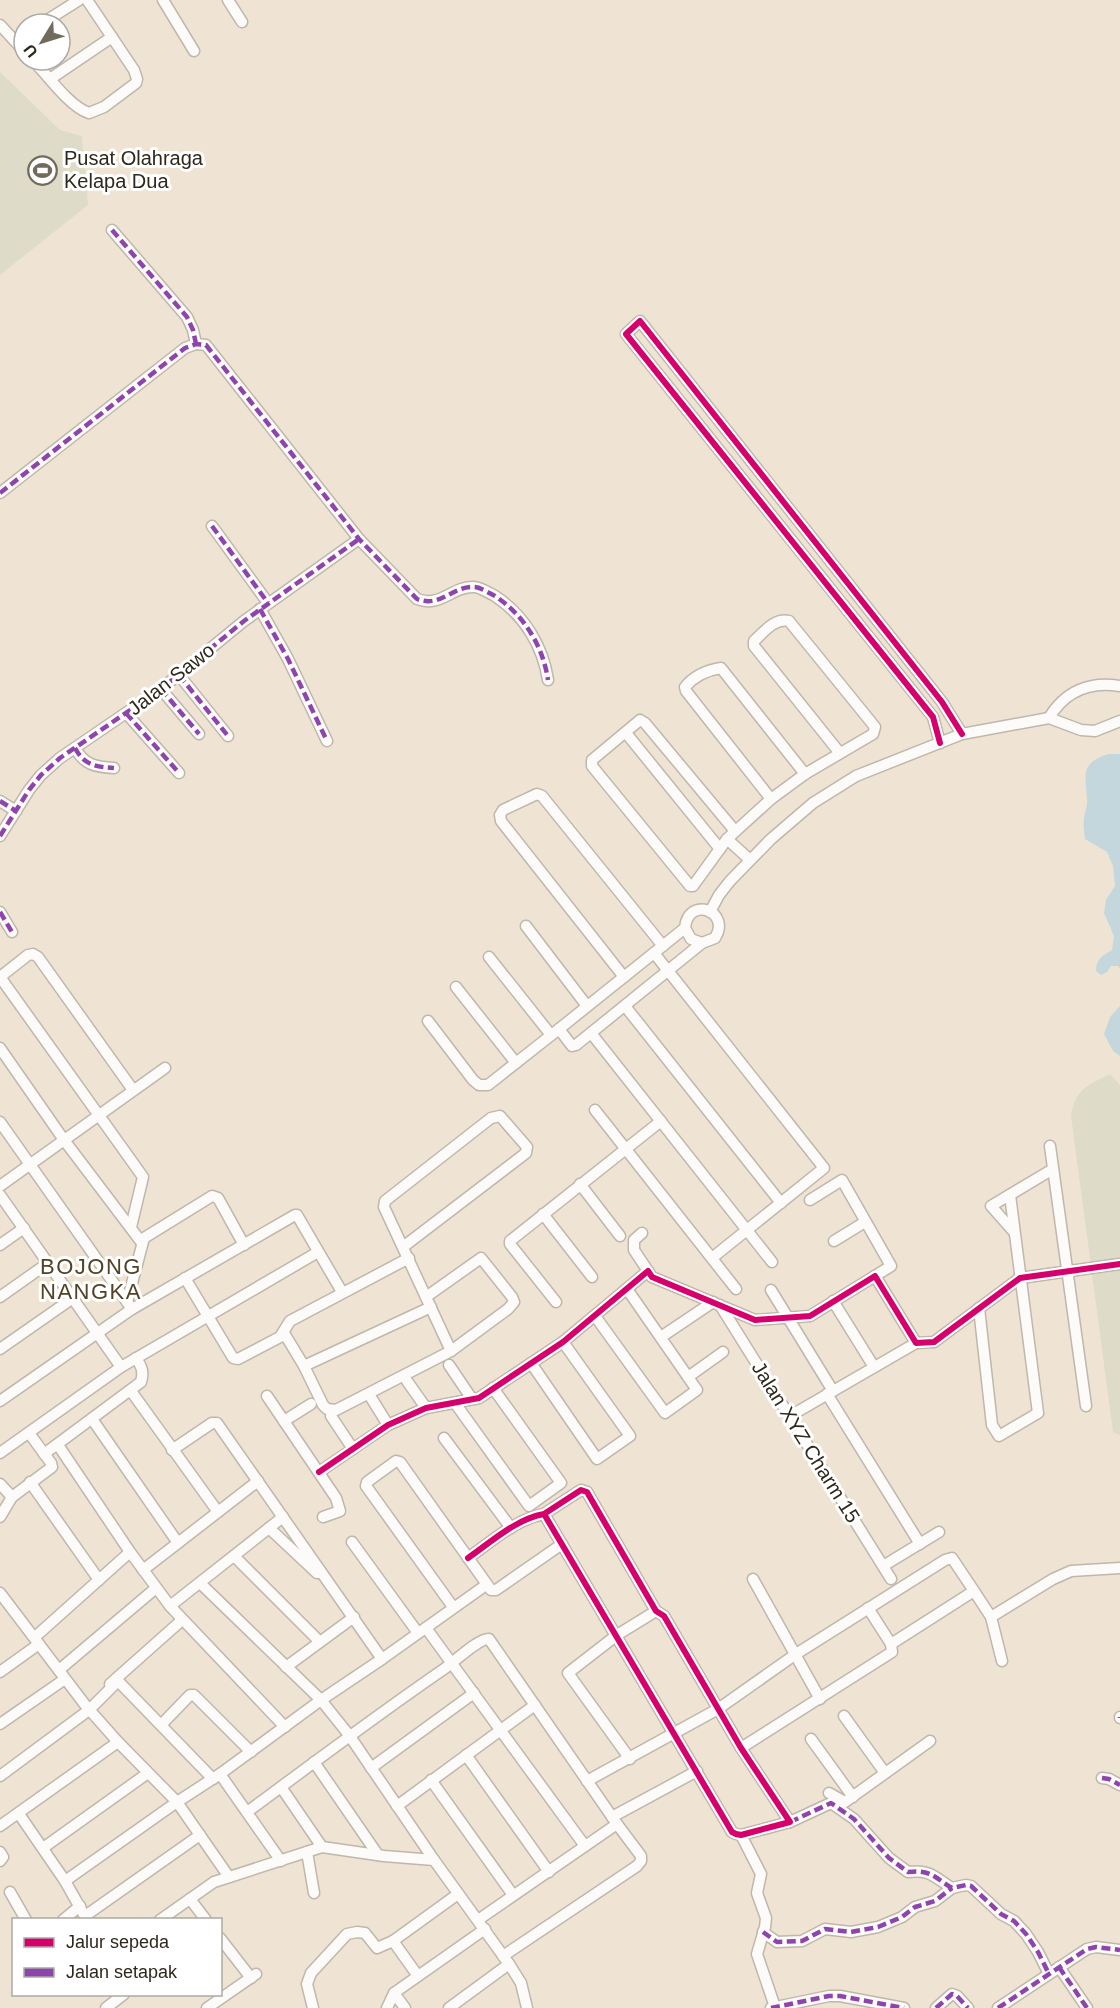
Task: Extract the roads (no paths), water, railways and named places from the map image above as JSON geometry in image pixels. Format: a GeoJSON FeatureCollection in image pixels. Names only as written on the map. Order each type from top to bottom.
{"type":"FeatureCollection","features":[{"type":"Feature","properties":{"kind":"street"},"geometry":{"type":"LineString","coordinates":[[60,12],[79,0]]}},
{"type":"Feature","properties":{"kind":"street"},"geometry":{"type":"LineString","coordinates":[[44,72],[71,101],[84,111],[96,111],[104,107],[133,86],[137,80],[134,70],[87,0]]}},
{"type":"Feature","properties":{"kind":"street"},"geometry":{"type":"LineString","coordinates":[[163,0],[194,51]]}},
{"type":"Feature","properties":{"kind":"street"},"geometry":{"type":"LineString","coordinates":[[228,0],[242,22]]}},
{"type":"Feature","properties":{"kind":"street"},"geometry":{"type":"LineString","coordinates":[[50,79],[112,37]]}},
{"type":"Feature","properties":{"kind":"street"},"geometry":{"type":"LineString","coordinates":[[112,230],[187,317],[196,344]]}},
{"type":"Feature","properties":{"kind":"street"},"geometry":{"type":"LineString","coordinates":[[940,742],[933,717],[626,333],[640,321],[942,702],[962,734]]}},
{"type":"Feature","properties":{"kind":"street"},"geometry":{"type":"LineString","coordinates":[[0,493],[185,348],[196,344],[206,345],[359,539],[417,599],[427,603],[475,586],[506,604],[535,639],[543,657],[548,680]]}},
{"type":"Feature","properties":{"kind":"street"},"geometry":{"type":"LineString","coordinates":[[212,526],[264,606],[327,741]]}},
{"type":"Feature","properties":{"kind":"street","name":"Jalan Sawo"},"geometry":{"type":"LineString","coordinates":[[0,836],[40,775],[60,758],[160,689],[233,629],[359,539]]}},
{"type":"Feature","properties":{"kind":"street"},"geometry":{"type":"LineString","coordinates":[[749,860],[731,835],[645,723],[640,720],[634,724],[592,760],[591,763],[690,886],[695,884],[731,835],[771,799],[804,774],[873,734],[874,727],[789,621],[782,620],[775,622],[754,641],[754,646],[839,752]]}},
{"type":"Feature","properties":{"kind":"street"},"geometry":{"type":"LineString","coordinates":[[771,799],[686,691],[689,682],[705,672],[722,668],[804,774]]}},
{"type":"Feature","properties":{"kind":"street"},"geometry":{"type":"LineString","coordinates":[[179,675],[228,736]]}},
{"type":"Feature","properties":{"kind":"street"},"geometry":{"type":"LineString","coordinates":[[1049,718],[1062,700],[1077,690],[1092,686],[1120,686]]}},
{"type":"Feature","properties":{"kind":"street"},"geometry":{"type":"LineString","coordinates":[[160,689],[199,734]]}},
{"type":"Feature","properties":{"kind":"street"},"geometry":{"type":"LineString","coordinates":[[929,712],[942,702]]}},
{"type":"Feature","properties":{"kind":"street"},"geometry":{"type":"LineString","coordinates":[[126,713],[178,773]]}},
{"type":"Feature","properties":{"kind":"street"},"geometry":{"type":"LineString","coordinates":[[710,912],[719,896],[749,860],[793,819],[825,794],[856,776],[962,734],[1049,718],[1081,730],[1095,731],[1120,721]]}},
{"type":"Feature","properties":{"kind":"street"},"geometry":{"type":"LineString","coordinates":[[626,733],[720,849]]}},
{"type":"Feature","properties":{"kind":"street"},"geometry":{"type":"LineString","coordinates":[[75,748],[79,755],[93,766],[114,768]]}},
{"type":"Feature","properties":{"kind":"street"},"geometry":{"type":"LineString","coordinates":[[624,977],[501,821],[500,815],[503,810],[537,794],[542,796],[659,949],[668,970],[823,1166],[823,1170],[712,1258]]}},
{"type":"Feature","properties":{"kind":"street"},"geometry":{"type":"LineString","coordinates":[[0,801],[16,811]]}},
{"type":"Feature","properties":{"kind":"street"},"geometry":{"type":"LineString","coordinates":[[428,1021],[472,1080],[479,1085],[488,1085],[516,1063],[555,1032],[588,1006],[685,928],[687,919],[693,912],[702,910],[710,912],[718,920],[718,931],[713,940],[702,944],[573,1046],[555,1032],[489,957]]}},
{"type":"Feature","properties":{"kind":"street"},"geometry":{"type":"LineString","coordinates":[[0,912],[12,932]]}},
{"type":"Feature","properties":{"kind":"street"},"geometry":{"type":"LineString","coordinates":[[525,926],[588,1006]]}},
{"type":"Feature","properties":{"kind":"street"},"geometry":{"type":"LineString","coordinates":[[685,928],[691,939],[702,944]]}},
{"type":"Feature","properties":{"kind":"street"},"geometry":{"type":"LineString","coordinates":[[131,1227],[143,1177],[0,977],[28,955],[33,954],[38,957],[133,1090]]}},
{"type":"Feature","properties":{"kind":"street"},"geometry":{"type":"LineString","coordinates":[[456,987],[516,1063]]}},
{"type":"Feature","properties":{"kind":"street"},"geometry":{"type":"LineString","coordinates":[[625,1006],[781,1203]]}},
{"type":"Feature","properties":{"kind":"street"},"geometry":{"type":"LineString","coordinates":[[591,1033],[772,1262]]}},
{"type":"Feature","properties":{"kind":"street"},"geometry":{"type":"LineString","coordinates":[[0,1048],[64,1140],[142,1242]]}},
{"type":"Feature","properties":{"kind":"street"},"geometry":{"type":"LineString","coordinates":[[0,1186],[165,1068]]}},
{"type":"Feature","properties":{"kind":"street"},"geometry":{"type":"LineString","coordinates":[[596,1110],[736,1289]]}},
{"type":"Feature","properties":{"kind":"street"},"geometry":{"type":"LineString","coordinates":[[403,1247],[526,1153],[527,1147],[500,1116],[491,1118],[385,1201],[384,1207],[450,1351]]}},
{"type":"Feature","properties":{"kind":"street"},"geometry":{"type":"LineString","coordinates":[[556,1302],[509,1243],[512,1238],[661,1121]]}},
{"type":"Feature","properties":{"kind":"street"},"geometry":{"type":"LineString","coordinates":[[0,1122],[130,1305]]}},
{"type":"Feature","properties":{"kind":"street"},"geometry":{"type":"LineString","coordinates":[[1050,1146],[1086,1406]]}},
{"type":"Feature","properties":{"kind":"street"},"geometry":{"type":"LineString","coordinates":[[1014,1233],[991,1206],[1053,1169]]}},
{"type":"Feature","properties":{"kind":"street"},"geometry":{"type":"LineString","coordinates":[[642,1233],[634,1240],[634,1250],[652,1277],[755,1320],[810,1316],[891,1266],[842,1180],[810,1200]]}},
{"type":"Feature","properties":{"kind":"street"},"geometry":{"type":"LineString","coordinates":[[580,1184],[621,1236]]}},
{"type":"Feature","properties":{"kind":"street"},"geometry":{"type":"LineString","coordinates":[[0,1195],[121,1367]]}},
{"type":"Feature","properties":{"kind":"street"},"geometry":{"type":"LineString","coordinates":[[979,1308],[992,1425],[999,1436],[1038,1413],[1010,1195]]}},
{"type":"Feature","properties":{"kind":"street"},"geometry":{"type":"LineString","coordinates":[[130,1305],[144,1238],[215,1196],[244,1245]]}},
{"type":"Feature","properties":{"kind":"street"},"geometry":{"type":"LineString","coordinates":[[543,1214],[592,1277]]}},
{"type":"Feature","properties":{"kind":"street"},"geometry":{"type":"LineString","coordinates":[[0,1401],[97,1332],[130,1305],[185,1278],[296,1215],[342,1292]]}},
{"type":"Feature","properties":{"kind":"street"},"geometry":{"type":"LineString","coordinates":[[834,1241],[865,1222]]}},
{"type":"Feature","properties":{"kind":"street"},"geometry":{"type":"LineString","coordinates":[[0,1245],[24,1228]]}},
{"type":"Feature","properties":{"kind":"street"},"geometry":{"type":"LineString","coordinates":[[0,1453],[121,1367],[318,1252]]}},
{"type":"Feature","properties":{"kind":"street"},"geometry":{"type":"LineString","coordinates":[[185,1278],[233,1358],[238,1359],[276,1341],[284,1333],[290,1321],[409,1258]]}},
{"type":"Feature","properties":{"kind":"street"},"geometry":{"type":"LineString","coordinates":[[284,1333],[304,1366],[322,1405],[327,1409],[336,1410],[450,1351],[508,1309],[514,1302],[512,1296],[481,1258],[428,1302],[304,1366]]}},
{"type":"Feature","properties":{"kind":"street"},"geometry":{"type":"LineString","coordinates":[[0,1297],[48,1263]]}},
{"type":"Feature","properties":{"kind":"street"},"geometry":{"type":"LineString","coordinates":[[790,1416],[916,1343],[934,1342],[1020,1278],[1120,1264]]}},
{"type":"Feature","properties":{"kind":"street"},"geometry":{"type":"LineString","coordinates":[[319,1472],[388,1425],[426,1408],[479,1398],[563,1342],[648,1271]]}},
{"type":"Feature","properties":{"kind":"street"},"geometry":{"type":"LineString","coordinates":[[875,1276],[916,1343]]}},
{"type":"Feature","properties":{"kind":"street"},"geometry":{"type":"LineString","coordinates":[[595,1316],[665,1413],[697,1390],[627,1289]]}},
{"type":"Feature","properties":{"kind":"street"},"geometry":{"type":"LineString","coordinates":[[771,1290],[920,1544]]}},
{"type":"Feature","properties":{"kind":"street"},"geometry":{"type":"LineString","coordinates":[[0,1349],[73,1298]]}},
{"type":"Feature","properties":{"kind":"street"},"geometry":{"type":"LineString","coordinates":[[833,1301],[874,1367]]}},
{"type":"Feature","properties":{"kind":"street"},"geometry":{"type":"LineString","coordinates":[[661,1338],[716,1304]]}},
{"type":"Feature","properties":{"kind":"street","name":"Jalan XYZ Charm 15"},"geometry":{"type":"LineString","coordinates":[[716,1304],[790,1416],[891,1579]]}},
{"type":"Feature","properties":{"kind":"street"},"geometry":{"type":"LineString","coordinates":[[531,1363],[597,1459],[630,1436],[563,1342]]}},
{"type":"Feature","properties":{"kind":"street"},"geometry":{"type":"LineString","coordinates":[[688,1377],[723,1352]]}},
{"type":"Feature","properties":{"kind":"street"},"geometry":{"type":"LineString","coordinates":[[45,1454],[141,1382],[142,1368],[136,1358]]}},
{"type":"Feature","properties":{"kind":"street"},"geometry":{"type":"LineString","coordinates":[[449,1365],[472,1399]]}},
{"type":"Feature","properties":{"kind":"street"},"geometry":{"type":"LineString","coordinates":[[407,1381],[426,1408]]}},
{"type":"Feature","properties":{"kind":"street"},"geometry":{"type":"LineString","coordinates":[[455,1403],[529,1506],[561,1483],[494,1388]]}},
{"type":"Feature","properties":{"kind":"street"},"geometry":{"type":"LineString","coordinates":[[131,1390],[218,1512]]}},
{"type":"Feature","properties":{"kind":"street"},"geometry":{"type":"LineString","coordinates":[[267,1396],[336,1498],[340,1510],[323,1517]]}},
{"type":"Feature","properties":{"kind":"street"},"geometry":{"type":"LineString","coordinates":[[370,1396],[388,1425]]}},
{"type":"Feature","properties":{"kind":"street"},"geometry":{"type":"LineString","coordinates":[[284,1421],[311,1404]]}},
{"type":"Feature","properties":{"kind":"street"},"geometry":{"type":"LineString","coordinates":[[331,1416],[353,1449]]}},
{"type":"Feature","properties":{"kind":"street"},"geometry":{"type":"LineString","coordinates":[[92,1419],[178,1543]]}},
{"type":"Feature","properties":{"kind":"street"},"geometry":{"type":"LineString","coordinates":[[172,1450],[212,1423],[217,1423],[382,1659]]}},
{"type":"Feature","properties":{"kind":"street"},"geometry":{"type":"LineString","coordinates":[[0,1517],[12,1497],[52,1465],[29,1433]]}},
{"type":"Feature","properties":{"kind":"street"},"geometry":{"type":"LineString","coordinates":[[444,1438],[511,1528]]}},
{"type":"Feature","properties":{"kind":"street"},"geometry":{"type":"LineString","coordinates":[[58,1445],[130,1552],[170,1606],[285,1727]]}},
{"type":"Feature","properties":{"kind":"street"},"geometry":{"type":"LineString","coordinates":[[453,1607],[366,1486],[366,1483],[396,1461],[400,1462],[491,1590],[496,1590],[562,1544]]}},
{"type":"Feature","properties":{"kind":"street"},"geometry":{"type":"LineString","coordinates":[[143,1570],[258,1481]]}},
{"type":"Feature","properties":{"kind":"street"},"geometry":{"type":"LineString","coordinates":[[30,1482],[99,1580]]}},
{"type":"Feature","properties":{"kind":"street"},"geometry":{"type":"LineString","coordinates":[[0,1484],[12,1497]]}},
{"type":"Feature","properties":{"kind":"street"},"geometry":{"type":"LineString","coordinates":[[468,1558],[511,1528],[544,1514],[581,1490],[586,1491],[656,1611],[664,1616],[741,1748],[790,1822]]}},
{"type":"Feature","properties":{"kind":"street"},"geometry":{"type":"LineString","coordinates":[[544,1514],[732,1832],[741,1835],[790,1822],[831,1803],[854,1819],[889,1858],[909,1872],[918,1871],[936,1876],[952,1888]]}},
{"type":"Feature","properties":{"kind":"street"},"geometry":{"type":"LineString","coordinates":[[170,1606],[283,1517]]}},
{"type":"Feature","properties":{"kind":"street"},"geometry":{"type":"LineString","coordinates":[[269,1528],[332,1588]]}},
{"type":"Feature","properties":{"kind":"street"},"geometry":{"type":"LineString","coordinates":[[883,1566],[939,1532]]}},
{"type":"Feature","properties":{"kind":"street"},"geometry":{"type":"LineString","coordinates":[[352,1542],[452,1664],[585,1846]]}},
{"type":"Feature","properties":{"kind":"street"},"geometry":{"type":"LineString","coordinates":[[0,1672],[37,1641],[130,1552]]}},
{"type":"Feature","properties":{"kind":"street"},"geometry":{"type":"LineString","coordinates":[[234,1556],[320,1642]]}},
{"type":"Feature","properties":{"kind":"street"},"geometry":{"type":"LineString","coordinates":[[587,1781],[718,1709],[796,1654],[949,1558],[956,1561],[991,1617],[1002,1661]]}},
{"type":"Feature","properties":{"kind":"street"},"geometry":{"type":"LineString","coordinates":[[991,1617],[1053,1579],[1071,1571],[1120,1568]]}},
{"type":"Feature","properties":{"kind":"street"},"geometry":{"type":"LineString","coordinates":[[753,1579],[820,1699]]}},
{"type":"Feature","properties":{"kind":"street"},"geometry":{"type":"LineString","coordinates":[[200,1583],[321,1700],[349,1735],[521,1983],[526,2008]]}},
{"type":"Feature","properties":{"kind":"street"},"geometry":{"type":"LineString","coordinates":[[64,1881],[177,1802],[217,1777],[321,1700],[486,1585]]}},
{"type":"Feature","properties":{"kind":"street"},"geometry":{"type":"LineString","coordinates":[[0,1724],[62,1675],[156,1588]]}},
{"type":"Feature","properties":{"kind":"street"},"geometry":{"type":"LineString","coordinates":[[891,1644],[974,1591]]}},
{"type":"Feature","properties":{"kind":"street"},"geometry":{"type":"LineString","coordinates":[[0,1593],[88,1708],[177,1802],[230,1876]]}},
{"type":"Feature","properties":{"kind":"street"},"geometry":{"type":"LineString","coordinates":[[741,1748],[892,1652],[891,1644],[868,1608]]}},
{"type":"Feature","properties":{"kind":"street"},"geometry":{"type":"LineString","coordinates":[[630,1759],[568,1671],[617,1635],[656,1611]]}},
{"type":"Feature","properties":{"kind":"street"},"geometry":{"type":"LineString","coordinates":[[286,1667],[354,1617]]}},
{"type":"Feature","properties":{"kind":"street"},"geometry":{"type":"LineString","coordinates":[[88,1708],[182,1620]]}},
{"type":"Feature","properties":{"kind":"street"},"geometry":{"type":"LineString","coordinates":[[247,1812],[349,1735],[452,1664],[482,1640],[489,1639],[641,1856],[640,1863],[506,1960],[449,2008]]}},
{"type":"Feature","properties":{"kind":"street"},"geometry":{"type":"LineString","coordinates":[[0,1776],[88,1708],[118,1681],[217,1777],[247,1812],[281,1861]]}},
{"type":"Feature","properties":{"kind":"street"},"geometry":{"type":"LineString","coordinates":[[371,1768],[474,1693]]}},
{"type":"Feature","properties":{"kind":"street"},"geometry":{"type":"LineString","coordinates":[[161,1725],[190,1695],[194,1695],[251,1752]]}},
{"type":"Feature","properties":{"kind":"street"},"geometry":{"type":"LineString","coordinates":[[397,1806],[535,1705]]}},
{"type":"Feature","properties":{"kind":"street"},"geometry":{"type":"LineString","coordinates":[[844,1716],[885,1773]]}},
{"type":"Feature","properties":{"kind":"street"},"geometry":{"type":"LineString","coordinates":[[811,1739],[853,1797]]}},
{"type":"Feature","properties":{"kind":"street"},"geometry":{"type":"LineString","coordinates":[[0,1826],[118,1742]]}},
{"type":"Feature","properties":{"kind":"street"},"geometry":{"type":"LineString","coordinates":[[829,1793],[845,1802],[930,1742]]}},
{"type":"Feature","properties":{"kind":"street"},"geometry":{"type":"LineString","coordinates":[[466,1755],[549,1872]]}},
{"type":"Feature","properties":{"kind":"street"},"geometry":{"type":"LineString","coordinates":[[314,1762],[378,1855]]}},
{"type":"Feature","properties":{"kind":"street"},"geometry":{"type":"LineString","coordinates":[[387,2008],[394,1993],[482,1925],[513,1895],[585,1846],[614,1820],[697,1771]]}},
{"type":"Feature","properties":{"kind":"street"},"geometry":{"type":"LineString","coordinates":[[43,1848],[148,1773]]}},
{"type":"Feature","properties":{"kind":"street"},"geometry":{"type":"LineString","coordinates":[[1102,1778],[1120,1785]]}},
{"type":"Feature","properties":{"kind":"street"},"geometry":{"type":"LineString","coordinates":[[431,1780],[513,1895]]}},
{"type":"Feature","properties":{"kind":"street"},"geometry":{"type":"LineString","coordinates":[[805,1814],[843,1783]]}},
{"type":"Feature","properties":{"kind":"street"},"geometry":{"type":"LineString","coordinates":[[280,1787],[322,1847]]}},
{"type":"Feature","properties":{"kind":"street"},"geometry":{"type":"LineString","coordinates":[[19,1814],[86,1918],[200,1835]]}},
{"type":"Feature","properties":{"kind":"street"},"geometry":{"type":"LineString","coordinates":[[741,1835],[761,1874],[757,1893],[765,1918],[757,1954],[773,2008],[829,1996],[904,2008]]}},
{"type":"Feature","properties":{"kind":"street"},"geometry":{"type":"LineString","coordinates":[[163,1918],[214,1882],[322,1847],[434,1860]]}},
{"type":"Feature","properties":{"kind":"street"},"geometry":{"type":"LineString","coordinates":[[0,1852],[3,1857],[1,1867]]}},
{"type":"Feature","properties":{"kind":"street"},"geometry":{"type":"LineString","coordinates":[[307,1852],[314,1893]]}},
{"type":"Feature","properties":{"kind":"street"},"geometry":{"type":"LineString","coordinates":[[763,1932],[777,1942],[802,1941],[825,1929],[851,1932],[878,1927],[902,1917],[915,1907],[935,1901],[952,1888],[966,1885],[1000,1914],[1014,1921],[1038,1952],[1049,1974]]}},
{"type":"Feature","properties":{"kind":"street"},"geometry":{"type":"LineString","coordinates":[[10,1892],[25,1918]]}},
{"type":"Feature","properties":{"kind":"street"},"geometry":{"type":"LineString","coordinates":[[314,2008],[307,1984],[311,1973],[347,1934],[365,1933],[377,1948],[393,1941],[458,1894]]}},
{"type":"Feature","properties":{"kind":"street"},"geometry":{"type":"LineString","coordinates":[[190,1899],[204,1918]]}},
{"type":"Feature","properties":{"kind":"street"},"geometry":{"type":"LineString","coordinates":[[65,1918],[80,1906]]}},
{"type":"Feature","properties":{"kind":"street"},"geometry":{"type":"LineString","coordinates":[[222,1940],[254,1976],[222,1995]]}},
{"type":"Feature","properties":{"kind":"street"},"geometry":{"type":"LineString","coordinates":[[393,1941],[418,1976]]}},
{"type":"Feature","properties":{"kind":"street"},"geometry":{"type":"LineString","coordinates":[[998,2008],[1088,1949],[1096,1947],[1120,1950]]}},
{"type":"Feature","properties":{"kind":"street"},"geometry":{"type":"LineString","coordinates":[[1059,1967],[1087,2008]]}},
{"type":"Feature","properties":{"kind":"street"},"geometry":{"type":"LineString","coordinates":[[394,1993],[405,2008]]}},
{"type":"Feature","properties":{"kind":"street"},"geometry":{"type":"LineString","coordinates":[[936,2008],[952,1994],[968,2008]]}},
{"type":"Feature","properties":{"kind":"street"},"geometry":{"type":"LineString","coordinates":[[106,2008],[123,1996]]}},
{"type":"Feature","properties":{"kind":"place","name":"Pusat Olahraga Kelapa Dua"},"geometry":{"type":"Point","coordinates":[43,170]}},
{"type":"Feature","properties":{"kind":"district","name":"BOJONG NANGKA"},"geometry":{"type":"Point","coordinates":[91,1278]}}]}
